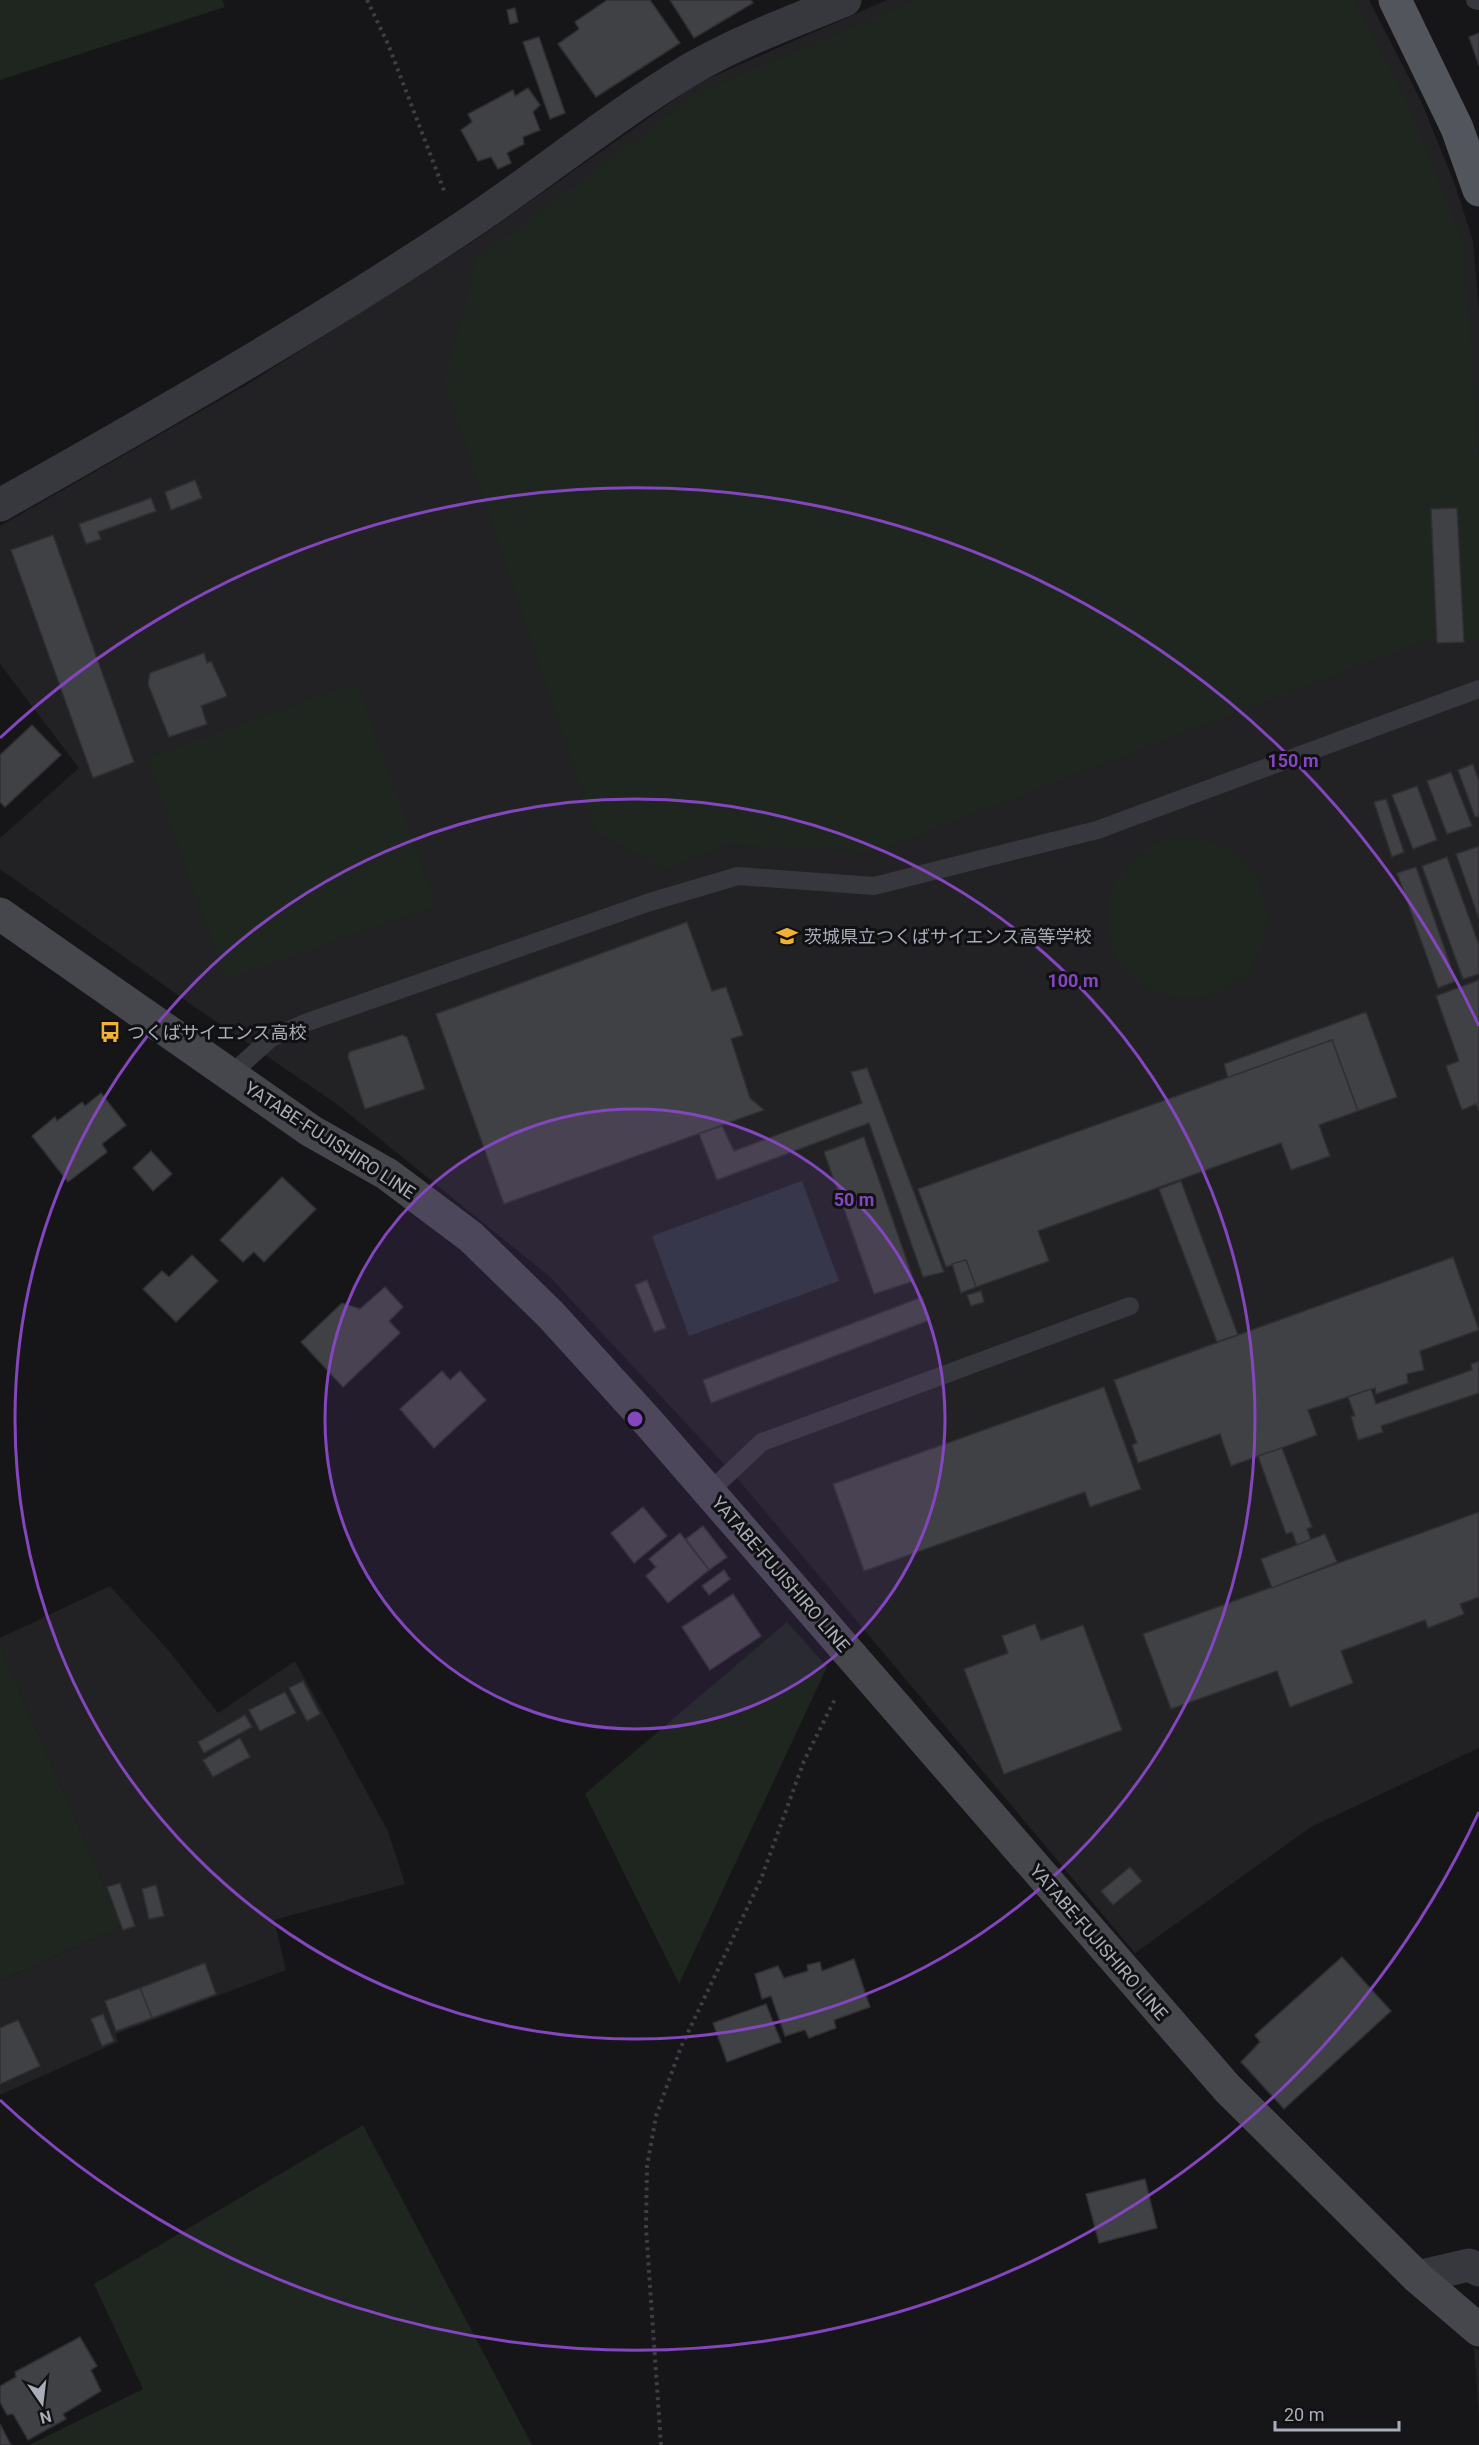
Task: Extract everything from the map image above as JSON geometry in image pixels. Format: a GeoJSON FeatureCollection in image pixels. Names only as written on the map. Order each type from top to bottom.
{"type":"FeatureCollection","features":[{"type":"Feature","properties":{"kind":"main road"},"geometry":{"type":"LineString","coordinates":[[1395,0],[1457,128],[1479,190]]}},
{"type":"Feature","properties":{"kind":"main road","name":"YATABE-FUJISHIRO LINE"},"geometry":{"type":"LineString","coordinates":[[0,914],[311,1131],[387,1174],[471,1238],[551,1315],[709,1492],[1227,2088],[1417,2277],[1479,2330]]}},
{"type":"Feature","properties":{"kind":"street"},"geometry":{"type":"LineString","coordinates":[[0,505],[176,404],[459,230],[629,110],[693,68],[763,34],[845,0]]}},
{"type":"Feature","properties":{"kind":"street"},"geometry":{"type":"LineString","coordinates":[[1417,2277],[1469,2265],[1479,2270]]}},
{"type":"Feature","properties":{"kind":"lane"},"geometry":{"type":"LineString","coordinates":[[230,1075],[271,1038],[304,1023],[650,902],[738,876],[874,886],[1086,833],[1479,689]]}},
{"type":"Feature","properties":{"kind":"lane"},"geometry":{"type":"LineString","coordinates":[[709,1492],[762,1442],[1130,1306]]}},
{"type":"Feature","properties":{"kind":"path"},"geometry":{"type":"LineString","coordinates":[[367,0],[388,44],[459,230]]}},
{"type":"Feature","properties":{"kind":"path"},"geometry":{"type":"LineString","coordinates":[[661,2445],[646,2228],[647,2166],[656,2116],[681,2047],[761,1879],[804,1761],[854,1658]]}},
{"type":"Feature","properties":{"kind":"shaded area"},"geometry":{"type":"Polygon","coordinates":[[[0,0],[222,0],[225,7],[0,80],[0,0]]]}},
{"type":"Feature","properties":{"kind":"shaded area","name":"茨城県立つくばサイエンス高等学校"},"geometry":{"type":"Polygon","coordinates":[[[887,0],[1369,0],[1421,101],[1455,185],[1473,241],[1479,310],[1479,1748],[1311,1827],[1135,1953],[737,1478],[549,1276],[338,1105],[0,869],[0,838],[79,768],[0,664],[0,526],[246,385],[471,243],[698,83],[887,0]]]}},
{"type":"Feature","properties":{"kind":"shaded area"},"geometry":{"type":"Polygon","coordinates":[[[917,0],[1353,0],[1406,99],[1464,245],[1479,459],[1479,639],[1421,642],[873,852],[727,844],[664,870],[596,831],[444,382],[477,258],[700,92],[917,0]]]}},
{"type":"Feature","properties":{"kind":"shaded area"},"geometry":{"type":"Polygon","coordinates":[[[357,683],[436,905],[226,980],[147,758],[357,683]]]}},
{"type":"Feature","properties":{"kind":"shaded area"},"geometry":{"type":"Polygon","coordinates":[[[1187,838],[1218,844],[1244,861],[1261,887],[1267,918],[1261,949],[1244,975],[1218,992],[1187,998],[1156,992],[1130,975],[1113,949],[1107,918],[1113,887],[1130,861],[1156,844],[1187,838]]]}},
{"type":"Feature","properties":{"kind":"shaded area"},"geometry":{"type":"Polygon","coordinates":[[[802,1181],[839,1281],[689,1336],[652,1236],[802,1181]]]}},
{"type":"Feature","properties":{"kind":"shaded area"},"geometry":{"type":"Polygon","coordinates":[[[110,1586],[169,1651],[218,1713],[295,1661],[388,1831],[405,1884],[274,1920],[286,1970],[116,2034],[118,2042],[0,2095],[0,1981],[122,1926],[0,1645],[0,1638],[110,1586]]]}},
{"type":"Feature","properties":{"kind":"shaded area"},"geometry":{"type":"Polygon","coordinates":[[[787,1622],[827,1667],[679,1984],[585,1794],[787,1622]]]}},
{"type":"Feature","properties":{"kind":"shaded area"},"geometry":{"type":"Polygon","coordinates":[[[0,1645],[122,1926],[0,1981],[0,1645]]]}},
{"type":"Feature","properties":{"kind":"shaded area"},"geometry":{"type":"Polygon","coordinates":[[[363,2125],[532,2445],[29,2445],[143,2389],[94,2284],[363,2125]]]}},
{"type":"Feature","properties":{"kind":"shaded area"},"geometry":{"type":"Polygon","coordinates":[[[1474,2347],[1479,2351],[1479,2417],[1474,2347]]]}},
{"type":"Feature","properties":{"kind":"building"},"geometry":{"type":"Polygon","coordinates":[[[607,0],[650,0],[680,43],[596,97],[558,44],[579,29],[575,22],[607,0]]]}},
{"type":"Feature","properties":{"kind":"building"},"geometry":{"type":"Polygon","coordinates":[[[670,0],[751,0],[753,3],[694,38],[670,0]]]}},
{"type":"Feature","properties":{"kind":"building"},"geometry":{"type":"Polygon","coordinates":[[[515,8],[518,22],[510,24],[507,10],[515,8]]]}},
{"type":"Feature","properties":{"kind":"building"},"geometry":{"type":"Polygon","coordinates":[[[1479,33],[1479,66],[1469,37],[1479,33]]]}},
{"type":"Feature","properties":{"kind":"building"},"geometry":{"type":"Polygon","coordinates":[[[539,37],[565,113],[550,119],[523,42],[539,37]]]}},
{"type":"Feature","properties":{"kind":"building"},"geometry":{"type":"Polygon","coordinates":[[[528,88],[540,105],[533,112],[540,130],[523,137],[524,144],[507,153],[511,163],[498,169],[491,157],[478,161],[461,130],[472,122],[468,114],[513,90],[515,96],[528,88]]]}},
{"type":"Feature","properties":{"kind":"building"},"geometry":{"type":"Polygon","coordinates":[[[195,480],[202,498],[171,510],[165,492],[195,480]]]}},
{"type":"Feature","properties":{"kind":"building"},"geometry":{"type":"Polygon","coordinates":[[[151,498],[156,511],[98,532],[101,539],[86,544],[79,524],[151,498]]]}},
{"type":"Feature","properties":{"kind":"building"},"geometry":{"type":"Polygon","coordinates":[[[1457,508],[1464,642],[1437,643],[1431,509],[1457,508]]]}},
{"type":"Feature","properties":{"kind":"building"},"geometry":{"type":"Polygon","coordinates":[[[53,535],[134,762],[93,778],[11,550],[53,535]]]}},
{"type":"Feature","properties":{"kind":"building"},"geometry":{"type":"Polygon","coordinates":[[[204,653],[207,663],[211,661],[227,696],[201,706],[207,724],[169,737],[148,684],[150,673],[204,653]]]}},
{"type":"Feature","properties":{"kind":"building"},"geometry":{"type":"Polygon","coordinates":[[[32,725],[61,755],[5,807],[0,802],[0,755],[32,725]]]}},
{"type":"Feature","properties":{"kind":"building"},"geometry":{"type":"Polygon","coordinates":[[[1473,764],[1479,781],[1479,816],[1475,817],[1458,770],[1473,764]]]}},
{"type":"Feature","properties":{"kind":"building"},"geometry":{"type":"Polygon","coordinates":[[[1451,772],[1472,826],[1447,834],[1427,781],[1451,772]]]}},
{"type":"Feature","properties":{"kind":"building"},"geometry":{"type":"Polygon","coordinates":[[[1417,786],[1437,840],[1413,849],[1392,795],[1417,786]]]}},
{"type":"Feature","properties":{"kind":"building"},"geometry":{"type":"Polygon","coordinates":[[[1386,799],[1404,852],[1392,857],[1374,802],[1386,799]]]}},
{"type":"Feature","properties":{"kind":"building"},"geometry":{"type":"Polygon","coordinates":[[[1479,846],[1479,919],[1456,854],[1479,846]]]}},
{"type":"Feature","properties":{"kind":"building"},"geometry":{"type":"Polygon","coordinates":[[[1447,857],[1479,945],[1479,974],[1463,979],[1422,866],[1447,857]]]}},
{"type":"Feature","properties":{"kind":"building"},"geometry":{"type":"Polygon","coordinates":[[[1416,867],[1456,981],[1438,988],[1397,873],[1416,867]]]}},
{"type":"Feature","properties":{"kind":"building"},"geometry":{"type":"Polygon","coordinates":[[[687,922],[712,991],[726,987],[743,1035],[731,1039],[750,1098],[764,1110],[504,1204],[436,1014],[687,922]]]}},
{"type":"Feature","properties":{"kind":"building"},"geometry":{"type":"Polygon","coordinates":[[[1479,980],[1479,1111],[1476,1104],[1462,1110],[1446,1066],[1459,1061],[1436,996],[1479,980]]]}},
{"type":"Feature","properties":{"kind":"building"},"geometry":{"type":"Polygon","coordinates":[[[1366,1012],[1397,1097],[1358,1111],[1332,1040],[1228,1078],[1224,1064],[1366,1012]]]}},
{"type":"Feature","properties":{"kind":"building"},"geometry":{"type":"Polygon","coordinates":[[[402,1035],[407,1037],[425,1089],[365,1109],[348,1057],[349,1052],[402,1035]]]}},
{"type":"Feature","properties":{"kind":"building"},"geometry":{"type":"Polygon","coordinates":[[[1332,1040],[1358,1111],[1319,1125],[1330,1156],[1291,1170],[1281,1143],[1038,1231],[1049,1261],[976,1287],[966,1260],[946,1267],[918,1189],[1332,1040]]]}},
{"type":"Feature","properties":{"kind":"building"},"geometry":{"type":"Polygon","coordinates":[[[867,1068],[944,1272],[923,1277],[869,1123],[717,1180],[699,1134],[722,1126],[734,1151],[862,1103],[851,1072],[867,1068]]]}},
{"type":"Feature","properties":{"kind":"building"},"geometry":{"type":"Polygon","coordinates":[[[101,1093],[126,1125],[102,1144],[107,1152],[68,1182],[32,1136],[55,1117],[57,1121],[82,1102],[85,1106],[101,1093]]]}},
{"type":"Feature","properties":{"kind":"building"},"geometry":{"type":"Polygon","coordinates":[[[864,1137],[914,1281],[874,1294],[824,1152],[864,1137]]]}},
{"type":"Feature","properties":{"kind":"building"},"geometry":{"type":"Polygon","coordinates":[[[151,1151],[172,1174],[153,1191],[133,1168],[151,1151]]]}},
{"type":"Feature","properties":{"kind":"building"},"geometry":{"type":"Polygon","coordinates":[[[282,1177],[316,1209],[264,1262],[254,1252],[243,1262],[220,1240],[282,1177]]]}},
{"type":"Feature","properties":{"kind":"building"},"geometry":{"type":"Polygon","coordinates":[[[1181,1181],[1238,1335],[1217,1342],[1159,1189],[1181,1181]]]}},
{"type":"Feature","properties":{"kind":"building"},"geometry":{"type":"Polygon","coordinates":[[[192,1255],[218,1281],[176,1322],[143,1289],[162,1271],[169,1277],[192,1255]]]}},
{"type":"Feature","properties":{"kind":"building"},"geometry":{"type":"Polygon","coordinates":[[[1453,1257],[1479,1330],[1420,1351],[1424,1370],[1407,1374],[1408,1383],[1376,1394],[1375,1388],[1308,1410],[1317,1435],[1231,1466],[1220,1434],[1138,1463],[1132,1445],[1137,1443],[1114,1380],[1453,1257]]]}},
{"type":"Feature","properties":{"kind":"building"},"geometry":{"type":"Polygon","coordinates":[[[966,1260],[976,1287],[961,1293],[952,1264],[966,1260]]]}},
{"type":"Feature","properties":{"kind":"building"},"geometry":{"type":"Polygon","coordinates":[[[647,1280],[666,1328],[654,1332],[635,1285],[647,1280]]]}},
{"type":"Feature","properties":{"kind":"building"},"geometry":{"type":"Polygon","coordinates":[[[385,1287],[403,1307],[389,1321],[400,1333],[343,1387],[301,1342],[342,1303],[360,1309],[385,1287]]]}},
{"type":"Feature","properties":{"kind":"building"},"geometry":{"type":"Polygon","coordinates":[[[981,1291],[984,1302],[971,1306],[967,1295],[981,1291]]]}},
{"type":"Feature","properties":{"kind":"building"},"geometry":{"type":"Polygon","coordinates":[[[922,1297],[930,1320],[711,1403],[703,1380],[922,1297]]]}},
{"type":"Feature","properties":{"kind":"building"},"geometry":{"type":"Polygon","coordinates":[[[1479,1361],[1479,1393],[1381,1426],[1383,1432],[1358,1440],[1351,1416],[1355,1416],[1348,1397],[1371,1389],[1376,1404],[1472,1370],[1471,1364],[1479,1361]]]}},
{"type":"Feature","properties":{"kind":"building"},"geometry":{"type":"Polygon","coordinates":[[[442,1371],[450,1380],[460,1371],[486,1400],[434,1448],[400,1409],[442,1371]]]}},
{"type":"Feature","properties":{"kind":"building"},"geometry":{"type":"Polygon","coordinates":[[[1104,1387],[1141,1489],[1090,1507],[1085,1492],[864,1571],[833,1484],[1104,1387]]]}},
{"type":"Feature","properties":{"kind":"building"},"geometry":{"type":"Polygon","coordinates":[[[1282,1448],[1312,1527],[1307,1529],[1311,1540],[1297,1545],[1292,1532],[1286,1534],[1258,1456],[1282,1448]]]}},
{"type":"Feature","properties":{"kind":"building"},"geometry":{"type":"Polygon","coordinates":[[[643,1507],[667,1536],[634,1563],[611,1533],[643,1507]]]}},
{"type":"Feature","properties":{"kind":"building"},"geometry":{"type":"Polygon","coordinates":[[[1479,1512],[1479,1597],[1460,1604],[1464,1614],[1428,1628],[1425,1620],[1341,1651],[1353,1683],[1290,1707],[1277,1671],[1171,1709],[1143,1634],[1479,1512]]]}},
{"type":"Feature","properties":{"kind":"building"},"geometry":{"type":"Polygon","coordinates":[[[703,1526],[727,1557],[709,1570],[686,1539],[703,1526]]]}},
{"type":"Feature","properties":{"kind":"building"},"geometry":{"type":"Polygon","coordinates":[[[680,1533],[709,1570],[668,1603],[646,1576],[656,1567],[649,1559],[680,1533]]]}},
{"type":"Feature","properties":{"kind":"building"},"geometry":{"type":"Polygon","coordinates":[[[1325,1534],[1337,1562],[1272,1588],[1261,1559],[1325,1534]]]}},
{"type":"Feature","properties":{"kind":"building"},"geometry":{"type":"Polygon","coordinates":[[[724,1570],[730,1579],[709,1595],[702,1586],[724,1570]]]}},
{"type":"Feature","properties":{"kind":"building"},"geometry":{"type":"Polygon","coordinates":[[[733,1594],[761,1636],[710,1670],[682,1627],[733,1594]]]}},
{"type":"Feature","properties":{"kind":"building"},"geometry":{"type":"Polygon","coordinates":[[[1035,1624],[1041,1640],[1083,1625],[1122,1730],[1004,1774],[964,1669],[1008,1653],[1002,1636],[1035,1624]]]}},
{"type":"Feature","properties":{"kind":"building"},"geometry":{"type":"Polygon","coordinates":[[[303,1681],[320,1714],[307,1721],[289,1688],[303,1681]]]}},
{"type":"Feature","properties":{"kind":"building"},"geometry":{"type":"Polygon","coordinates":[[[285,1692],[296,1713],[260,1731],[249,1710],[285,1692]]]}},
{"type":"Feature","properties":{"kind":"building"},"geometry":{"type":"Polygon","coordinates":[[[245,1715],[252,1727],[204,1753],[198,1742],[245,1715]]]}},
{"type":"Feature","properties":{"kind":"building"},"geometry":{"type":"Polygon","coordinates":[[[240,1738],[250,1757],[213,1777],[203,1760],[240,1738]]]}},
{"type":"Feature","properties":{"kind":"building"},"geometry":{"type":"Polygon","coordinates":[[[1130,1867],[1142,1881],[1113,1905],[1101,1891],[1130,1867]]]}},
{"type":"Feature","properties":{"kind":"building"},"geometry":{"type":"Polygon","coordinates":[[[120,1883],[135,1926],[123,1930],[107,1887],[120,1883]]]}},
{"type":"Feature","properties":{"kind":"building"},"geometry":{"type":"Polygon","coordinates":[[[156,1885],[164,1916],[149,1919],[142,1889],[156,1885]]]}},
{"type":"Feature","properties":{"kind":"building"},"geometry":{"type":"Polygon","coordinates":[[[1342,1957],[1391,2011],[1284,2109],[1241,2062],[1260,2042],[1255,2035],[1342,1957]]]}},
{"type":"Feature","properties":{"kind":"building"},"geometry":{"type":"Polygon","coordinates":[[[854,1959],[870,2007],[834,2020],[836,2028],[809,2038],[805,2030],[785,2036],[771,1996],[762,1999],[755,1974],[778,1966],[784,1978],[808,1971],[807,1965],[820,1962],[822,1971],[854,1959]]]}},
{"type":"Feature","properties":{"kind":"building"},"geometry":{"type":"Polygon","coordinates":[[[205,1963],[216,1994],[152,2018],[140,1988],[205,1963]]]}},
{"type":"Feature","properties":{"kind":"building"},"geometry":{"type":"Polygon","coordinates":[[[140,1988],[152,2018],[116,2031],[105,2001],[140,1988]]]}},
{"type":"Feature","properties":{"kind":"building"},"geometry":{"type":"Polygon","coordinates":[[[766,2004],[781,2042],[727,2062],[713,2023],[766,2004]]]}},
{"type":"Feature","properties":{"kind":"building"},"geometry":{"type":"Polygon","coordinates":[[[103,2014],[114,2041],[102,2046],[91,2019],[103,2014]]]}},
{"type":"Feature","properties":{"kind":"building"},"geometry":{"type":"Polygon","coordinates":[[[18,2020],[40,2066],[0,2084],[0,2028],[18,2020]]]}},
{"type":"Feature","properties":{"kind":"building"},"geometry":{"type":"Polygon","coordinates":[[[1145,2179],[1157,2228],[1099,2243],[1086,2194],[1145,2179]]]}},
{"type":"Feature","properties":{"kind":"building"},"geometry":{"type":"Polygon","coordinates":[[[80,2337],[97,2366],[91,2370],[101,2391],[63,2414],[66,2419],[28,2440],[13,2414],[7,2415],[0,2402],[0,2386],[16,2377],[15,2372],[80,2337]]]}},
{"type":"Feature","properties":{"kind":"building"},"geometry":{"type":"Polygon","coordinates":[[[0,2424],[11,2445],[0,2445],[0,2424]]]}},
{"type":"Feature","properties":{"kind":"place","name":"茨城県立つくばサイエンス高等学校"},"geometry":{"type":"Point","coordinates":[787,936]}},
{"type":"Feature","properties":{"kind":"place","name":"つくばサイエンス高校"},"geometry":{"type":"Point","coordinates":[110,1032]}}]}
